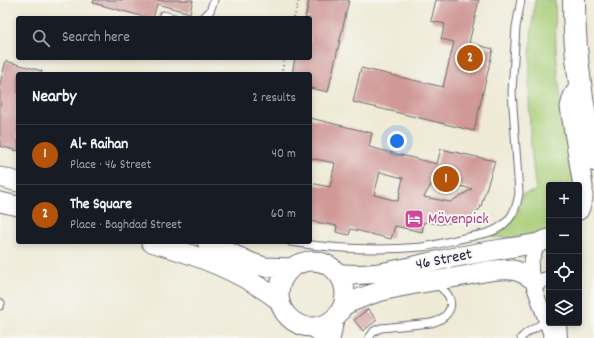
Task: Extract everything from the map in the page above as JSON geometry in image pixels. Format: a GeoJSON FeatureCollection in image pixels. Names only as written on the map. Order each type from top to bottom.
{"type":"FeatureCollection","features":[{"type":"Feature","properties":{"kind":"main road"},"geometry":{"type":"LineString","coordinates":[[574,0],[574,33],[580,86],[594,160]]}},
{"type":"Feature","properties":{"kind":"street"},"geometry":{"type":"LineString","coordinates":[[580,86],[573,96],[570,107],[583,186],[582,201]]}},
{"type":"Feature","properties":{"kind":"street"},"geometry":{"type":"LineString","coordinates":[[0,177],[16,181]]}},
{"type":"Feature","properties":{"kind":"street"},"geometry":{"type":"LineString","coordinates":[[0,202],[16,206]]}},
{"type":"Feature","properties":{"kind":"street"},"geometry":{"type":"LineString","coordinates":[[543,241],[531,262],[546,303]]}},
{"type":"Feature","properties":{"kind":"street","name":"46 Street"},"geometry":{"type":"LineString","coordinates":[[338,272],[349,275],[374,274],[543,241]]}},
{"type":"Feature","properties":{"kind":"street"},"geometry":{"type":"LineString","coordinates":[[157,244],[231,271],[257,284],[280,301]]}},
{"type":"Feature","properties":{"kind":"street"},"geometry":{"type":"LineString","coordinates":[[212,244],[252,263],[265,267],[292,268]]}},
{"type":"Feature","properties":{"kind":"street"},"geometry":{"type":"LineString","coordinates":[[322,338],[315,331],[296,323],[289,317],[280,301],[281,283],[292,268],[300,263],[310,261],[320,262],[330,266],[338,272],[344,285],[345,300],[340,311],[333,338]]}},
{"type":"Feature","properties":{"kind":"street","name":"46 Street"},"geometry":{"type":"LineString","coordinates":[[340,311],[367,295],[398,286],[433,282],[501,270],[520,272],[538,282]]}},
{"type":"Feature","properties":{"kind":"street"},"geometry":{"type":"LineString","coordinates":[[305,326],[314,327],[331,322],[340,311]]}},
{"type":"Feature","properties":{"kind":"street"},"geometry":{"type":"LineString","coordinates":[[552,338],[553,326]]}},
{"type":"Feature","properties":{"kind":"street"},"geometry":{"type":"LineString","coordinates":[[555,326],[560,338]]}},
{"type":"Feature","properties":{"kind":"lane"},"geometry":{"type":"LineString","coordinates":[[205,16],[210,11],[214,0]]}},
{"type":"Feature","properties":{"kind":"lane"},"geometry":{"type":"LineString","coordinates":[[311,244],[375,249],[423,247],[488,233],[499,228],[508,220],[516,207],[519,193],[512,92],[516,27],[520,0]]}},
{"type":"Feature","properties":{"kind":"lane"},"geometry":{"type":"LineString","coordinates":[[369,338],[374,331],[381,328],[431,323],[439,321],[445,317],[450,310],[448,295],[433,282]]}},
{"type":"Feature","properties":{"kind":"lane"},"geometry":{"type":"LineString","coordinates":[[521,338],[524,334],[546,324]]}},
{"type":"Feature","properties":{"kind":"path"},"geometry":{"type":"LineString","coordinates":[[295,16],[299,0]]}},
{"type":"Feature","properties":{"kind":"path"},"geometry":{"type":"LineString","coordinates":[[282,72],[284,60]]}},
{"type":"Feature","properties":{"kind":"green space"},"geometry":{"type":"Polygon","coordinates":[[[535,0],[555,0],[556,50],[561,102],[575,182],[546,182],[546,230],[521,237],[492,237],[512,219],[519,208],[523,194],[536,191],[531,143],[529,96],[532,24],[535,0]]]}},
{"type":"Feature","properties":{"kind":"building"},"geometry":{"type":"Polygon","coordinates":[[[94,0],[193,0],[190,13],[157,4],[154,16],[142,16],[93,3],[94,0]]]}},
{"type":"Feature","properties":{"kind":"building"},"geometry":{"type":"Polygon","coordinates":[[[309,0],[349,0],[328,92],[312,88],[312,72],[292,72],[295,60],[312,60],[312,16],[305,16],[309,0]]]}},
{"type":"Feature","properties":{"kind":"building"},"geometry":{"type":"Polygon","coordinates":[[[436,0],[479,0],[469,43],[493,49],[474,131],[353,102],[361,68],[443,87],[454,42],[441,39],[445,24],[431,21],[436,0]]]}},
{"type":"Feature","properties":{"kind":"building"},"geometry":{"type":"Polygon","coordinates":[[[6,61],[42,71],[16,72],[16,150],[0,146],[0,83],[6,61]]]}},
{"type":"Feature","properties":{"kind":"building"},"geometry":{"type":"Polygon","coordinates":[[[312,118],[372,133],[369,147],[437,164],[441,149],[495,161],[480,209],[462,221],[440,224],[424,222],[422,232],[395,226],[391,239],[351,229],[349,235],[336,232],[337,226],[312,221],[312,183],[330,187],[335,163],[312,158],[312,118]],[[380,172],[374,195],[398,201],[403,178],[380,172]],[[434,180],[424,197],[450,202],[472,189],[434,180]]]}},
{"type":"Feature","properties":{"kind":"building"},"geometry":{"type":"Polygon","coordinates":[[[368,309],[377,320],[363,331],[354,320],[368,309]]]}},
{"type":"Feature","properties":{"kind":"place","name":"The Square"},"geometry":{"type":"Point","coordinates":[470,58]}},
{"type":"Feature","properties":{"kind":"place","name":"Al- Raihan"},"geometry":{"type":"Point","coordinates":[446,179]}},
{"type":"Feature","properties":{"kind":"place","name":"Mövenpick"},"geometry":{"type":"Point","coordinates":[414,219]}}]}
